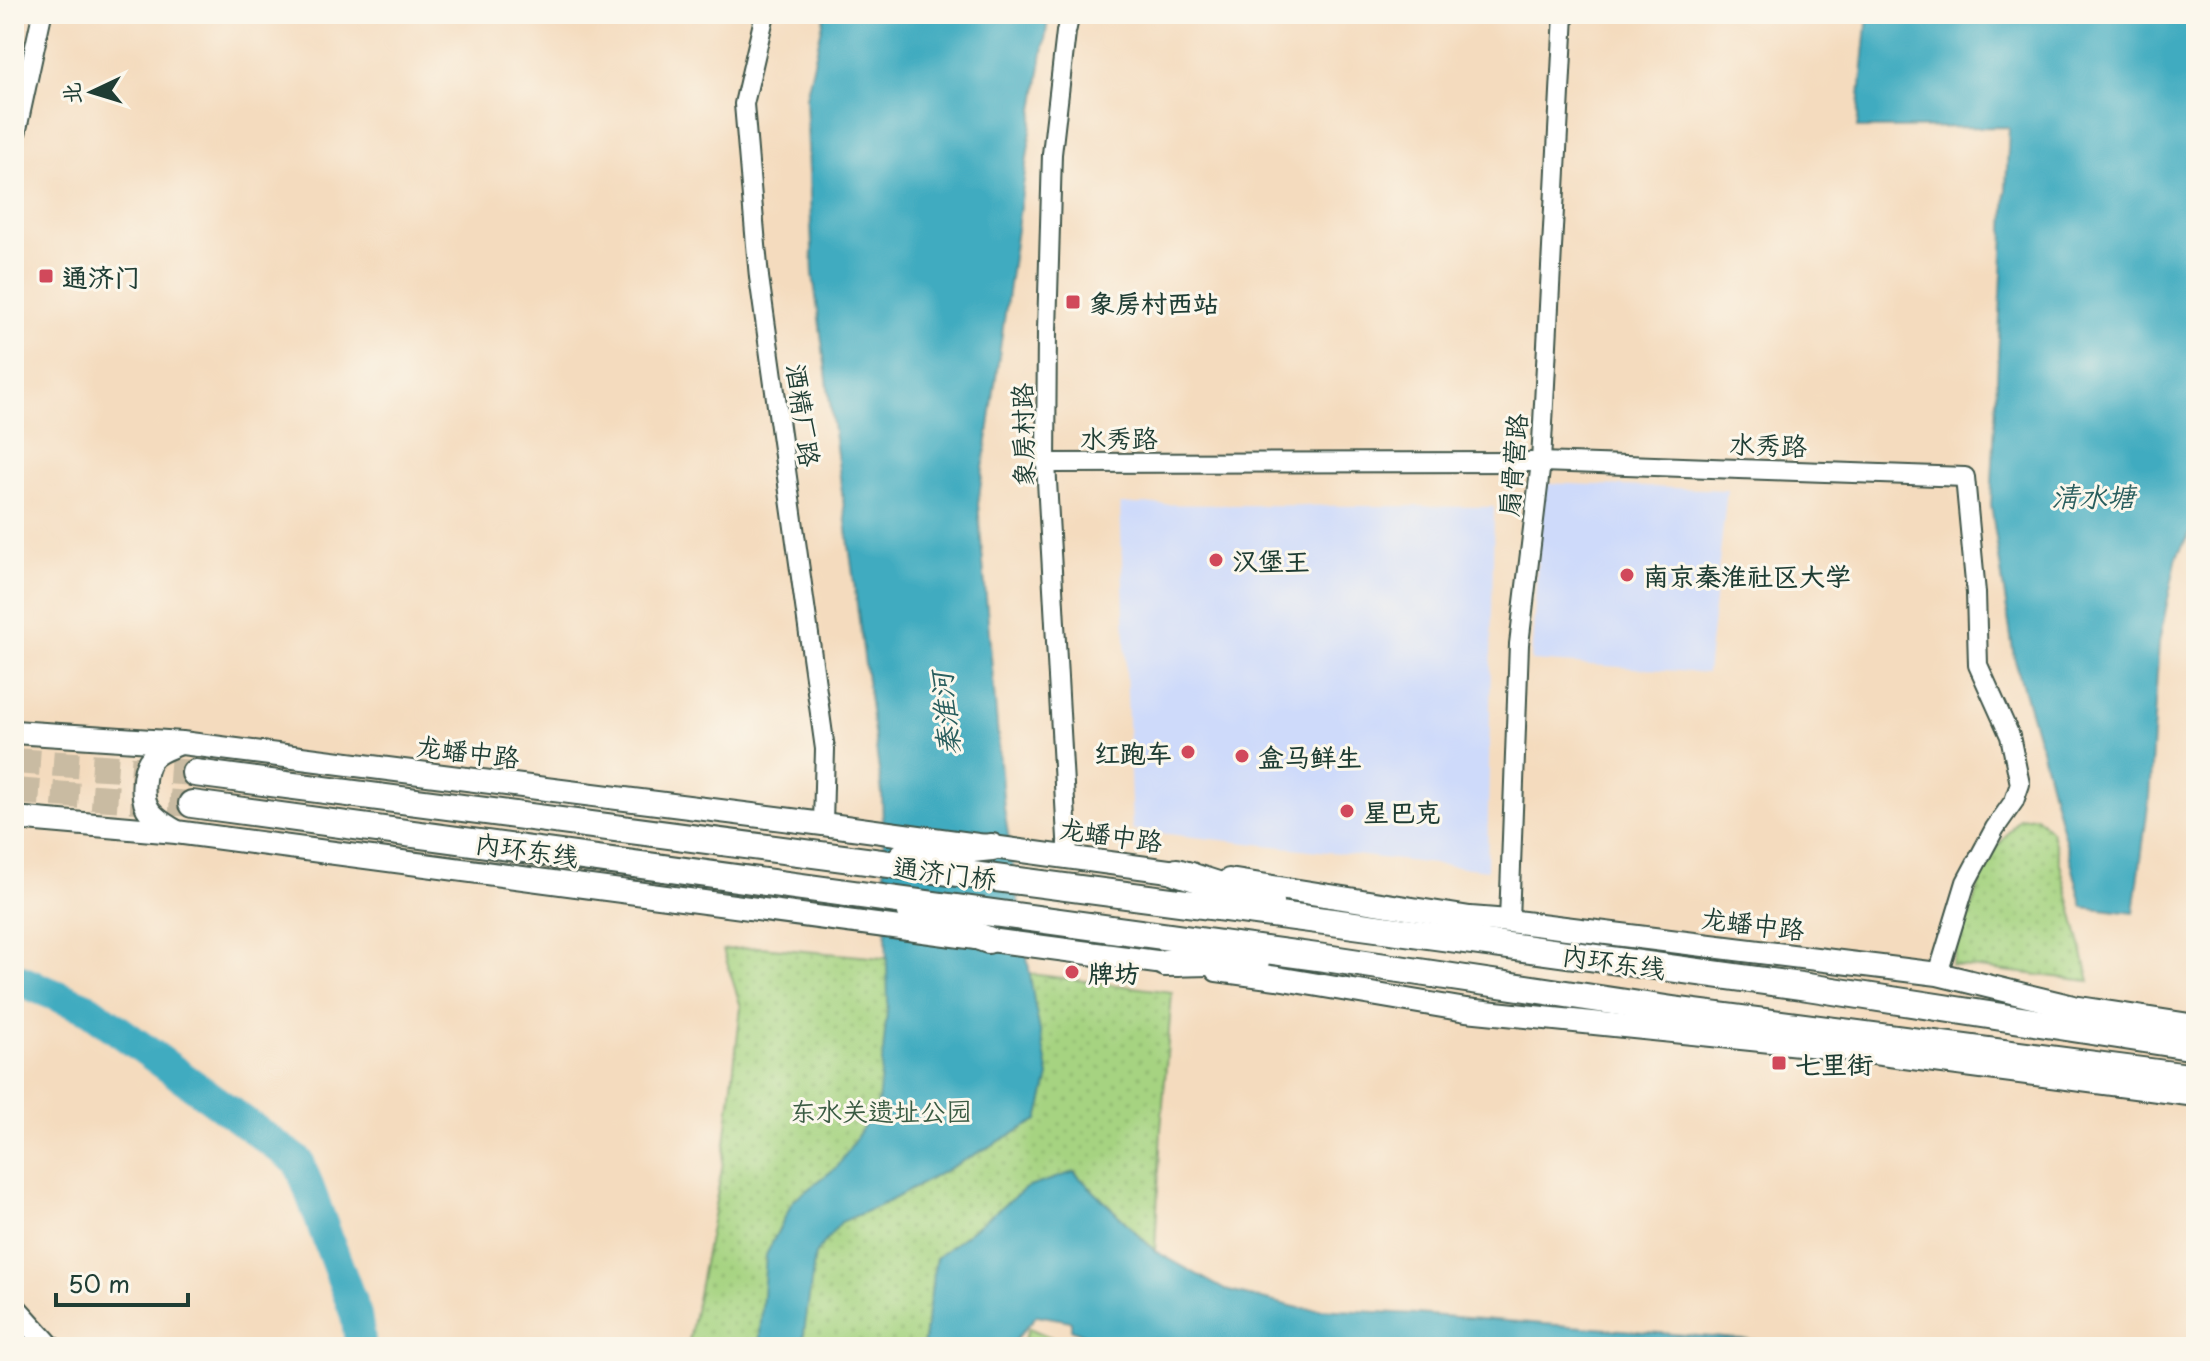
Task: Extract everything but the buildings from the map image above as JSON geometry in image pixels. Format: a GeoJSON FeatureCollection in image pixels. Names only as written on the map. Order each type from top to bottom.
{"type":"FeatureCollection","features":[{"type":"Feature","properties":{"kind":"highway","name":"内环东线"},"geometry":{"type":"LineString","coordinates":[[195,773],[860,861]]}},
{"type":"Feature","properties":{"kind":"highway","name":"内环东线"},"geometry":{"type":"LineString","coordinates":[[192,804],[863,895]]}},
{"type":"Feature","properties":{"kind":"highway"},"geometry":{"type":"LineString","coordinates":[[860,861],[992,847]]}},
{"type":"Feature","properties":{"kind":"highway","name":"通济门桥"},"geometry":{"type":"LineString","coordinates":[[860,861],[1030,882]]}},
{"type":"Feature","properties":{"kind":"highway"},"geometry":{"type":"LineString","coordinates":[[1177,872],[1332,922]]}},
{"type":"Feature","properties":{"kind":"highway","name":"内环东线"},"geometry":{"type":"LineString","coordinates":[[1030,882],[1687,971],[2196,1047]]}},
{"type":"Feature","properties":{"kind":"highway"},"geometry":{"type":"LineString","coordinates":[[863,895],[988,940]]}},
{"type":"Feature","properties":{"kind":"highway","name":"通济门桥"},"geometry":{"type":"LineString","coordinates":[[863,895],[1031,918]]}},
{"type":"Feature","properties":{"kind":"highway","name":"内环东线"},"geometry":{"type":"LineString","coordinates":[[1031,918],[1673,1010],[2196,1078]]}},
{"type":"Feature","properties":{"kind":"highway"},"geometry":{"type":"LineString","coordinates":[[1165,963],[1332,959]]}},
{"type":"Feature","properties":{"kind":"main road","name":"龙蟠中路"},"geometry":{"type":"LineString","coordinates":[[14,732],[182,743],[1068,856],[1470,918],[1938,974],[2073,1007],[2196,1026]]}},
{"type":"Feature","properties":{"kind":"main road"},"geometry":{"type":"LineString","coordinates":[[176,832],[148,810],[144,792],[145,775],[151,758],[182,743]]}},
{"type":"Feature","properties":{"kind":"main road"},"geometry":{"type":"LineString","coordinates":[[14,818],[176,832],[866,922],[1277,978],[1466,1010],[1828,1047],[2196,1095]]}},
{"type":"Feature","properties":{"kind":"main road"},"geometry":{"type":"LineString","coordinates":[[14,1307],[50,1347]]}},
{"type":"Feature","properties":{"kind":"street"},"geometry":{"type":"LineString","coordinates":[[14,143],[42,14]]}},
{"type":"Feature","properties":{"kind":"street","name":"酒精厂路"},"geometry":{"type":"LineString","coordinates":[[765,14],[744,104],[759,277],[825,749],[823,824]]}},
{"type":"Feature","properties":{"kind":"street","name":"象房村路"},"geometry":{"type":"LineString","coordinates":[[1068,856],[1046,463],[1052,154],[1070,14]]}},
{"type":"Feature","properties":{"kind":"street","name":"扇骨营路"},"geometry":{"type":"LineString","coordinates":[[1509,921],[1519,644],[1541,462],[1564,14]]}},
{"type":"Feature","properties":{"kind":"street","name":"水秀路"},"geometry":{"type":"LineString","coordinates":[[1046,463],[1541,462],[1965,477],[1976,593],[1978,665],[2010,736],[2020,784],[2014,801],[1995,828],[1966,882],[1938,974]]}},
{"type":"Feature","properties":{"kind":"shaded area","name":"南京秦淮社区大学"},"geometry":{"type":"Polygon","coordinates":[[[1543,483],[1727,490],[1707,673],[1531,661],[1543,483]]]}},
{"type":"Feature","properties":{"kind":"shaded area"},"geometry":{"type":"Polygon","coordinates":[[[1120,504],[1494,507],[1487,870],[1132,830],[1120,504]]]}},
{"type":"Feature","properties":{"kind":"green space"},"geometry":{"type":"Polygon","coordinates":[[[2036,816],[2052,832],[2090,981],[1951,965],[1988,860],[2019,818],[2036,816]]]}},
{"type":"Feature","properties":{"kind":"green space","name":"东水关遗址公园"},"geometry":{"type":"Polygon","coordinates":[[[760,947],[960,965],[1172,992],[1155,1251],[1074,1172],[936,1258],[923,1347],[688,1347],[722,1169],[741,1007],[723,950],[760,947]]]}},
{"type":"Feature","properties":{"kind":"green space"},"geometry":{"type":"Polygon","coordinates":[[[1029,1328],[1067,1344],[1071,1347],[1021,1347],[1029,1328]]]}},
{"type":"Feature","properties":{"kind":"water","name":"秦淮河"},"geometry":{"type":"Polygon","coordinates":[[[825,14],[1049,14],[978,504],[1004,808],[1049,1076],[1038,1120],[888,1202],[841,1222],[815,1254],[802,1347],[759,1347],[766,1255],[793,1201],[838,1166],[878,1104],[888,1001],[882,793],[813,274],[806,97],[825,14]]]}},
{"type":"Feature","properties":{"kind":"water","name":"清水塘"},"geometry":{"type":"Polygon","coordinates":[[[1868,14],[2196,14],[2196,522],[2177,556],[2159,642],[2149,798],[2134,913],[2083,907],[2014,657],[1991,505],[2009,127],[1857,128],[1868,14]]]}},
{"type":"Feature","properties":{"kind":"water"},"geometry":{"type":"Polygon","coordinates":[[[1074,1172],[1155,1251],[1225,1290],[1299,1308],[1416,1314],[1841,1347],[1112,1347],[1071,1329],[1071,1321],[1037,1315],[1009,1347],[923,1347],[936,1258],[1026,1188],[1074,1172]]]}},
{"type":"Feature","properties":{"kind":"waterway"},"geometry":{"type":"LineString","coordinates":[[14,978],[89,1009],[299,1162],[356,1315],[361,1347]]}},
{"type":"Feature","properties":{"kind":"tunnel"},"geometry":{"type":"LineString","coordinates":[[14,761],[195,773]]}},
{"type":"Feature","properties":{"kind":"tunnel"},"geometry":{"type":"LineString","coordinates":[[14,791],[192,804]]}},
{"type":"Feature","properties":{"kind":"place","name":"通济门"},"geometry":{"type":"Point","coordinates":[46,276]}},
{"type":"Feature","properties":{"kind":"place","name":"象房村西站"},"geometry":{"type":"Point","coordinates":[1073,302]}},
{"type":"Feature","properties":{"kind":"place","name":"汉堡王"},"geometry":{"type":"Point","coordinates":[1216,560]}},
{"type":"Feature","properties":{"kind":"place","name":"南京秦淮社区大学"},"geometry":{"type":"Point","coordinates":[1627,575]}},
{"type":"Feature","properties":{"kind":"place","name":"红跑车"},"geometry":{"type":"Point","coordinates":[1188,752]}},
{"type":"Feature","properties":{"kind":"place","name":"盒马鲜生"},"geometry":{"type":"Point","coordinates":[1242,756]}},
{"type":"Feature","properties":{"kind":"place","name":"星巴克"},"geometry":{"type":"Point","coordinates":[1347,811]}},
{"type":"Feature","properties":{"kind":"place","name":"牌坊"},"geometry":{"type":"Point","coordinates":[1072,972]}},
{"type":"Feature","properties":{"kind":"place","name":"七里街"},"geometry":{"type":"Point","coordinates":[1779,1063]}}]}
